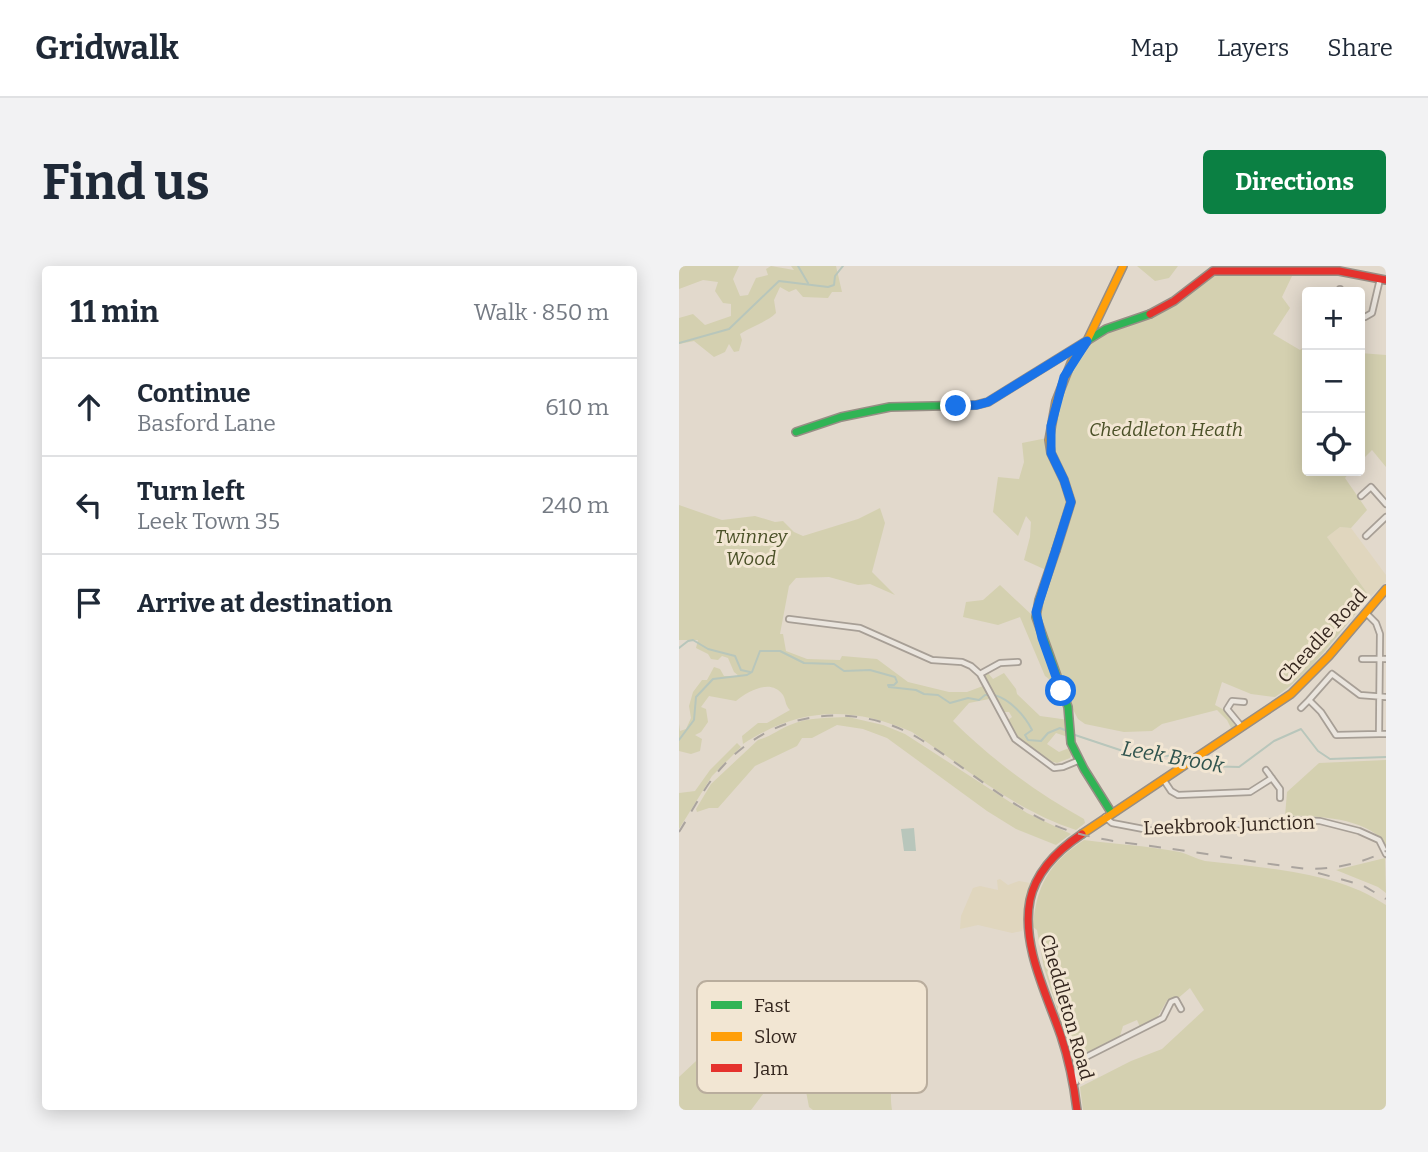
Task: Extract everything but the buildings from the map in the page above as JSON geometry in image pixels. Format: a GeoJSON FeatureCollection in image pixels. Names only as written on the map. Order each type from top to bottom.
{"type":"FeatureCollection","features":[{"type":"Feature","properties":{"kind":"main road"},"geometry":{"type":"LineString","coordinates":[[1108,814],[1070,738],[1068,707],[1036,617],[1071,502],[1051,453],[1051,426],[1064,377],[1087,341],[1123,266]]}},
{"type":"Feature","properties":{"kind":"main road"},"geometry":{"type":"LineString","coordinates":[[796,432],[841,417],[890,407],[977,405],[988,402],[1106,329],[1145,316],[1174,301],[1213,271],[1339,271],[1383,279]]}},
{"type":"Feature","properties":{"kind":"main road","name":"Cheadle Road"},"geometry":{"type":"LineString","coordinates":[[1042,872],[1061,848],[1108,814],[1276,705],[1306,680],[1386,589]]}},
{"type":"Feature","properties":{"kind":"main road","name":"Cheddleton Road"},"geometry":{"type":"LineString","coordinates":[[1042,872],[1031,895],[1028,933],[1075,1086],[1077,1110]]}},
{"type":"Feature","properties":{"kind":"street"},"geometry":{"type":"LineString","coordinates":[[1365,317],[1373,313],[1383,279]]}},
{"type":"Feature","properties":{"kind":"street"},"geometry":{"type":"LineString","coordinates":[[1361,496],[1371,487],[1386,504]]}},
{"type":"Feature","properties":{"kind":"street"},"geometry":{"type":"LineString","coordinates":[[1366,536],[1386,517]]}},
{"type":"Feature","properties":{"kind":"street"},"geometry":{"type":"LineString","coordinates":[[1364,612],[1374,620],[1379,629],[1383,659],[1378,734]]}},
{"type":"Feature","properties":{"kind":"street"},"geometry":{"type":"LineString","coordinates":[[789,619],[860,628],[932,660],[968,664],[980,674],[1015,739],[1049,766],[1058,768],[1080,760]]}},
{"type":"Feature","properties":{"kind":"street"},"geometry":{"type":"LineString","coordinates":[[1362,659],[1383,659]]}},
{"type":"Feature","properties":{"kind":"street"},"geometry":{"type":"LineString","coordinates":[[980,674],[1000,663],[1018,662]]}},
{"type":"Feature","properties":{"kind":"street"},"geometry":{"type":"LineString","coordinates":[[1301,708],[1331,673],[1360,695],[1386,697]]}},
{"type":"Feature","properties":{"kind":"street"},"geometry":{"type":"LineString","coordinates":[[1309,700],[1321,712],[1336,735],[1386,734]]}},
{"type":"Feature","properties":{"kind":"street"},"geometry":{"type":"LineString","coordinates":[[1242,727],[1227,709],[1232,701],[1244,702]]}},
{"type":"Feature","properties":{"kind":"street"},"geometry":{"type":"LineString","coordinates":[[1266,770],[1280,789],[1280,798]]}},
{"type":"Feature","properties":{"kind":"street"},"geometry":{"type":"LineString","coordinates":[[1163,778],[1171,791],[1178,795],[1250,792],[1272,778]]}},
{"type":"Feature","properties":{"kind":"street","name":"Leekbrook Junction"},"geometry":{"type":"LineString","coordinates":[[1108,814],[1112,823],[1154,831],[1296,820],[1320,821],[1359,831],[1379,840],[1386,854]]}},
{"type":"Feature","properties":{"kind":"street"},"geometry":{"type":"LineString","coordinates":[[1075,1086],[1080,1060],[1163,1018],[1171,1002],[1177,1000],[1181,1009]]}},
{"type":"Feature","properties":{"kind":"shaded area"},"geometry":{"type":"Polygon","coordinates":[[[1340,527],[1351,528],[1386,575],[1386,582],[1370,597],[1327,537],[1340,527]]]}},
{"type":"Feature","properties":{"kind":"shaded area"},"geometry":{"type":"Polygon","coordinates":[[[914,828],[916,851],[904,851],[901,829],[914,828]]]}},
{"type":"Feature","properties":{"kind":"shaded area"},"geometry":{"type":"Polygon","coordinates":[[[1000,879],[1008,885],[1019,881],[1030,883],[1022,931],[1012,933],[978,925],[960,929],[961,916],[973,888],[980,886],[998,890],[997,880],[1000,879]]]}},
{"type":"Feature","properties":{"kind":"green space"},"geometry":{"type":"Polygon","coordinates":[[[679,266],[739,266],[733,279],[740,296],[748,295],[756,278],[768,275],[766,269],[771,266],[794,270],[791,266],[836,266],[842,292],[832,292],[828,298],[803,297],[796,289],[789,292],[780,287],[774,300],[776,313],[740,334],[742,340],[739,351],[734,352],[729,344],[725,352],[714,357],[694,341],[679,344],[679,318],[693,314],[705,325],[731,316],[731,304],[723,303],[715,291],[718,282],[703,280],[679,289],[679,266]]]}},
{"type":"Feature","properties":{"kind":"green space"},"geometry":{"type":"Polygon","coordinates":[[[1137,266],[1178,266],[1169,278],[1155,281],[1137,266]]]}},
{"type":"Feature","properties":{"kind":"green space","name":"Cheddleton Heath"},"geometry":{"type":"Polygon","coordinates":[[[1214,273],[1293,274],[1282,297],[1290,308],[1273,334],[1300,350],[1302,348],[1302,476],[1347,476],[1345,478],[1367,510],[1351,528],[1340,527],[1327,537],[1370,597],[1314,663],[1275,697],[1251,694],[1222,682],[1215,705],[1228,712],[1237,725],[1231,728],[1217,710],[1162,724],[1152,731],[1124,732],[1085,724],[1078,719],[1069,702],[1038,616],[1041,598],[1074,502],[1056,461],[1052,434],[1054,417],[1065,383],[1094,339],[1106,331],[1147,317],[1214,273]]]}},
{"type":"Feature","properties":{"kind":"green space"},"geometry":{"type":"Polygon","coordinates":[[[1365,353],[1386,355],[1386,467],[1372,450],[1365,457],[1365,353]]]}},
{"type":"Feature","properties":{"kind":"green space"},"geometry":{"type":"Polygon","coordinates":[[[1047,438],[1069,503],[1046,570],[1024,560],[1031,522],[1026,516],[1018,536],[993,512],[998,477],[1019,479],[1024,462],[1022,443],[1047,438]]]}},
{"type":"Feature","properties":{"kind":"green space","name":"Twinney Wood"},"geometry":{"type":"Polygon","coordinates":[[[679,505],[722,520],[755,516],[775,522],[783,521],[794,532],[803,536],[858,519],[880,508],[885,523],[872,572],[895,595],[870,584],[858,585],[829,577],[796,578],[789,586],[780,634],[783,634],[786,651],[807,659],[840,660],[842,656],[877,659],[908,682],[949,692],[967,692],[983,686],[989,699],[969,703],[953,721],[999,762],[1032,787],[1084,819],[1085,823],[1076,830],[1032,812],[912,732],[868,718],[826,714],[805,717],[764,732],[743,744],[742,736],[758,723],[767,723],[790,710],[783,695],[772,687],[753,690],[736,701],[709,696],[701,707],[706,709],[708,722],[701,732],[695,735],[702,739],[700,751],[691,754],[679,751],[679,724],[680,731],[686,729],[691,718],[689,706],[693,692],[702,680],[707,680],[714,667],[720,669],[724,676],[739,676],[734,672],[728,658],[722,656],[718,660],[711,659],[708,654],[696,648],[698,640],[679,640],[679,505]]]}},
{"type":"Feature","properties":{"kind":"green space"},"geometry":{"type":"Polygon","coordinates":[[[1000,585],[1033,616],[1058,686],[1045,676],[1020,617],[998,625],[963,617],[966,602],[983,600],[1000,585]]]}},
{"type":"Feature","properties":{"kind":"green space"},"geometry":{"type":"Polygon","coordinates":[[[985,673],[993,679],[1004,673],[1017,694],[1040,716],[1069,720],[1068,737],[1056,733],[1047,744],[1059,752],[1069,748],[1072,754],[1070,758],[1057,763],[1049,761],[1015,736],[1008,720],[1012,717],[1009,712],[1002,712],[985,673]]]}},
{"type":"Feature","properties":{"kind":"green space"},"geometry":{"type":"Polygon","coordinates":[[[848,717],[883,725],[905,734],[1027,813],[1071,834],[1056,845],[1016,829],[887,738],[863,729],[837,725],[812,738],[802,738],[797,746],[755,766],[718,808],[697,812],[696,809],[711,784],[758,740],[804,721],[848,717]]]}},
{"type":"Feature","properties":{"kind":"green space"},"geometry":{"type":"Polygon","coordinates":[[[737,743],[741,747],[712,776],[679,829],[679,793],[695,791],[710,770],[737,743]]]}},
{"type":"Feature","properties":{"kind":"green space"},"geometry":{"type":"Polygon","coordinates":[[[1386,760],[1386,846],[1368,829],[1355,824],[1311,816],[1285,816],[1287,792],[1319,763],[1386,760]]]}},
{"type":"Feature","properties":{"kind":"green space"},"geometry":{"type":"Polygon","coordinates":[[[1084,840],[1168,850],[1205,861],[1299,873],[1345,885],[1386,905],[1386,1110],[1083,1110],[1080,1087],[1131,1061],[1162,1049],[1204,1010],[1190,988],[1176,1000],[1168,999],[1157,1018],[1140,1027],[1137,1020],[1123,1026],[1120,1036],[1074,1062],[1044,968],[1037,930],[1033,927],[1037,899],[1046,877],[1062,858],[1084,840]]]}},
{"type":"Feature","properties":{"kind":"green space"},"geometry":{"type":"Polygon","coordinates":[[[1385,858],[1386,893],[1378,887],[1336,870],[1385,858]]]}},
{"type":"Feature","properties":{"kind":"green space"},"geometry":{"type":"Polygon","coordinates":[[[697,1060],[697,1093],[764,1093],[751,1110],[679,1110],[679,1077],[697,1060]]]}},
{"type":"Feature","properties":{"kind":"green space"},"geometry":{"type":"Polygon","coordinates":[[[806,1093],[892,1093],[892,1110],[813,1110],[809,1107],[806,1093]]]}},
{"type":"Feature","properties":{"kind":"waterway"},"geometry":{"type":"LineString","coordinates":[[798,266],[808,283]]}},
{"type":"Feature","properties":{"kind":"waterway"},"geometry":{"type":"LineString","coordinates":[[679,343],[729,329],[779,281],[828,287],[834,285],[835,276],[843,266]]}},
{"type":"Feature","properties":{"kind":"waterway"},"geometry":{"type":"LineString","coordinates":[[679,648],[693,640],[708,649],[735,656],[741,670],[750,672]]}},
{"type":"Feature","properties":{"kind":"waterway","name":"Leek Brook"},"geometry":{"type":"LineString","coordinates":[[679,740],[694,720],[696,697],[713,679],[752,672],[760,651],[780,651],[804,663],[834,664],[844,671],[870,670],[895,677],[897,682],[888,685],[889,687],[938,695],[950,703],[968,698],[979,700],[989,695]]}},
{"type":"Feature","properties":{"kind":"waterway","name":"Leek Brook"},"geometry":{"type":"LineString","coordinates":[[994,695],[1011,704],[1025,719],[1032,730],[1025,735],[1028,740],[1041,741],[1048,733],[1060,728],[1067,731]]}},
{"type":"Feature","properties":{"kind":"waterway","name":"Leek Brook"},"geometry":{"type":"LineString","coordinates":[[1196,762],[1202,766],[1239,767],[1274,741],[1301,729],[1318,751],[1330,759],[1386,757]]}},
{"type":"Feature","properties":{"kind":"waterway","name":"Leek Brook"},"geometry":{"type":"LineString","coordinates":[[1072,734],[1132,754],[1189,757]]}},
{"type":"Feature","properties":{"kind":"railway"},"geometry":{"type":"LineString","coordinates":[[679,832],[711,781],[743,747],[766,733],[791,723],[816,717],[843,716],[869,719],[920,739],[1002,796],[1054,825],[1083,835],[1308,869],[1349,864],[1386,851]]}},
{"type":"Feature","properties":{"kind":"railway"},"geometry":{"type":"LineString","coordinates":[[1318,873],[1362,885],[1386,899]]}},
{"type":"Feature","properties":{"kind":"traffic: fast"},"geometry":{"type":"LineString","coordinates":[[796,432],[841,417],[890,407],[976,405],[988,402],[1106,329],[1150,314]]}},
{"type":"Feature","properties":{"kind":"traffic: fast"},"geometry":{"type":"LineString","coordinates":[[1056,550],[1036,617],[1068,707],[1071,743],[1111,812]]}},
{"type":"Feature","properties":{"kind":"traffic: slow"},"geometry":{"type":"LineString","coordinates":[[1056,550],[1071,502],[1051,453],[1049,440],[1056,401],[1071,363],[1087,341],[1123,266]]}},
{"type":"Feature","properties":{"kind":"traffic: slow"},"geometry":{"type":"LineString","coordinates":[[1082,834],[1291,694],[1329,656],[1386,589]]}},
{"type":"Feature","properties":{"kind":"traffic: jam"},"geometry":{"type":"LineString","coordinates":[[1150,314],[1174,301],[1213,271],[1339,271],[1386,280]]}},
{"type":"Feature","properties":{"kind":"traffic: jam"},"geometry":{"type":"LineString","coordinates":[[1077,1110],[1061,1036],[1032,952],[1028,917],[1037,880],[1057,854],[1082,834]]}},
{"type":"Feature","properties":{"kind":"route"},"geometry":{"type":"LineString","coordinates":[[956,406],[988,402],[1087,341],[1064,377],[1051,426],[1051,453],[1071,502],[1036,612],[1042,638],[1061,691]]}}]}
